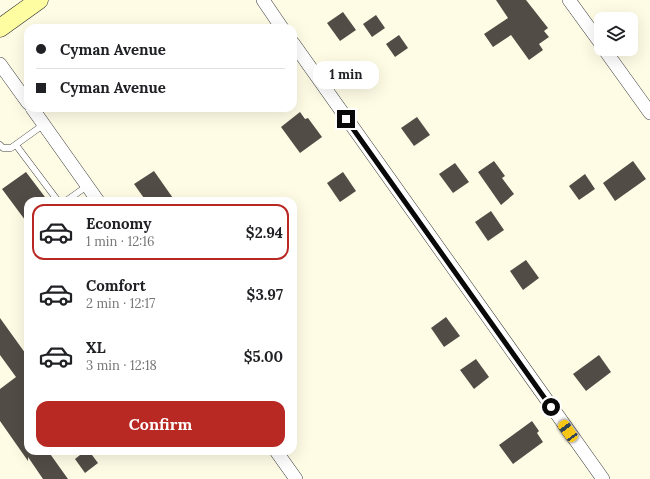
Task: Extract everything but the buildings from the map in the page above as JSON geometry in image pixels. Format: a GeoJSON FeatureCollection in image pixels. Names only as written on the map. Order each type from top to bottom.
{"type":"FeatureCollection","features":[{"type":"Feature","properties":{"kind":"main road"},"geometry":{"type":"LineString","coordinates":[[1,24],[39,0]]}},
{"type":"Feature","properties":{"kind":"street"},"geometry":{"type":"LineString","coordinates":[[263,0],[279,24]]}},
{"type":"Feature","properties":{"kind":"street"},"geometry":{"type":"LineString","coordinates":[[569,0],[594,34]]}},
{"type":"Feature","properties":{"kind":"street"},"geometry":{"type":"LineString","coordinates":[[297,49],[603,479]]}},
{"type":"Feature","properties":{"kind":"street"},"geometry":{"type":"LineString","coordinates":[[609,56],[650,113]]}},
{"type":"Feature","properties":{"kind":"street"},"geometry":{"type":"LineString","coordinates":[[0,64],[24,97]]}},
{"type":"Feature","properties":{"kind":"street"},"geometry":{"type":"LineString","coordinates":[[35,112],[95,197]]}},
{"type":"Feature","properties":{"kind":"street"},"geometry":{"type":"LineString","coordinates":[[279,455],[296,479]]}},
{"type":"Feature","properties":{"kind":"lane"},"geometry":{"type":"LineString","coordinates":[[0,145],[3,148],[12,148],[43,125]]}},
{"type":"Feature","properties":{"kind":"lane"},"geometry":{"type":"LineString","coordinates":[[16,145],[55,197]]}},
{"type":"Feature","properties":{"kind":"lane"},"geometry":{"type":"LineString","coordinates":[[72,197],[87,186]]}},
{"type":"Feature","properties":{"kind":"route"},"geometry":{"type":"LineString","coordinates":[[346,119],[551,407]]}}]}
